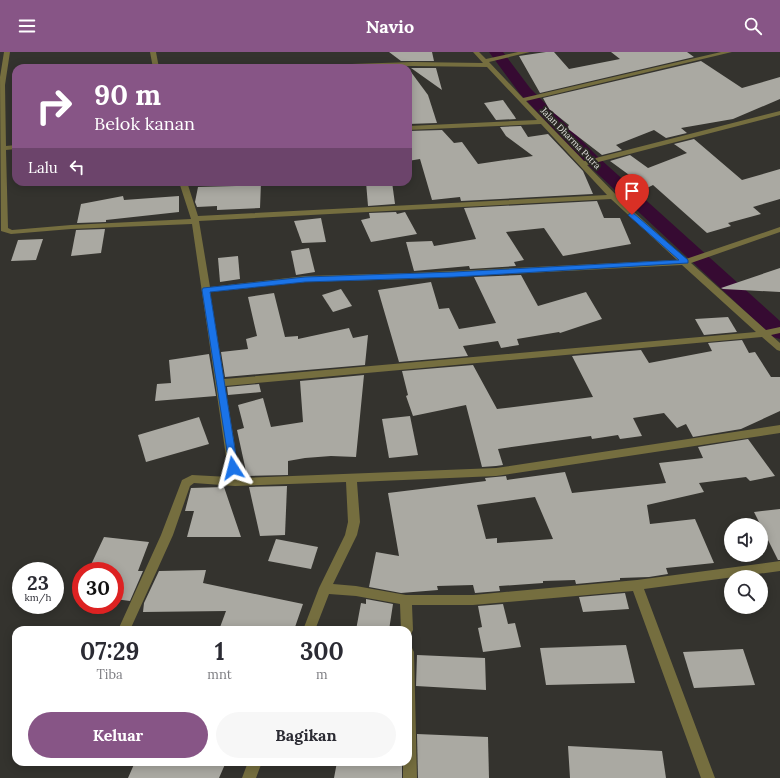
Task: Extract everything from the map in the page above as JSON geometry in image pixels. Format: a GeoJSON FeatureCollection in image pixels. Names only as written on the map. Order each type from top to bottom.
{"type":"FeatureCollection","features":[{"type":"Feature","properties":{"kind":"street"},"geometry":{"type":"LineString","coordinates":[[7,52],[2,85],[4,229],[11,232],[71,227],[613,197]]}},
{"type":"Feature","properties":{"kind":"street"},"geometry":{"type":"LineString","coordinates":[[153,52],[155,64]]}},
{"type":"Feature","properties":{"kind":"street","name":"Jalan Dharma Putra"},"geometry":{"type":"LineString","coordinates":[[476,52],[541,122],[586,163],[613,197],[690,260],[772,332],[780,348]]}},
{"type":"Feature","properties":{"kind":"street"},"geometry":{"type":"LineString","coordinates":[[391,64],[486,62],[527,52]]}},
{"type":"Feature","properties":{"kind":"street"},"geometry":{"type":"LineString","coordinates":[[521,100],[729,52]]}},
{"type":"Feature","properties":{"kind":"street"},"geometry":{"type":"LineString","coordinates":[[586,163],[780,113]]}},
{"type":"Feature","properties":{"kind":"street"},"geometry":{"type":"LineString","coordinates":[[412,128],[541,122]]}},
{"type":"Feature","properties":{"kind":"street"},"geometry":{"type":"LineString","coordinates":[[3,148],[12,147]]}},
{"type":"Feature","properties":{"kind":"street"},"geometry":{"type":"LineString","coordinates":[[184,186],[195,220],[236,482]]}},
{"type":"Feature","properties":{"kind":"street"},"geometry":{"type":"LineString","coordinates":[[206,290],[305,280],[454,274],[690,260],[780,229]]}},
{"type":"Feature","properties":{"kind":"street"},"geometry":{"type":"LineString","coordinates":[[220,383],[772,332]]}},
{"type":"Feature","properties":{"kind":"street"},"geometry":{"type":"LineString","coordinates":[[126,626],[167,535],[186,483],[192,478],[236,482],[496,472],[780,430]]}},
{"type":"Feature","properties":{"kind":"street"},"geometry":{"type":"LineString","coordinates":[[310,626],[325,588],[351,536],[354,522],[351,477]]}},
{"type":"Feature","properties":{"kind":"street"},"geometry":{"type":"LineString","coordinates":[[325,588],[356,591],[406,600],[473,600],[637,585],[780,566]]}},
{"type":"Feature","properties":{"kind":"street"},"geometry":{"type":"LineString","coordinates":[[637,585],[708,778]]}},
{"type":"Feature","properties":{"kind":"street"},"geometry":{"type":"LineString","coordinates":[[406,600],[407,626]]}},
{"type":"Feature","properties":{"kind":"street"},"geometry":{"type":"LineString","coordinates":[[249,778],[254,766]]}},
{"type":"Feature","properties":{"kind":"street"},"geometry":{"type":"LineString","coordinates":[[410,766],[410,778]]}},
{"type":"Feature","properties":{"kind":"building"},"geometry":{"type":"Polygon","coordinates":[[[389,52],[432,52],[434,61],[401,61],[389,52]]]}},
{"type":"Feature","properties":{"kind":"building"},"geometry":{"type":"Polygon","coordinates":[[[554,52],[569,69],[620,59],[611,52],[687,52],[694,57],[540,93],[519,56],[554,52]]]}},
{"type":"Feature","properties":{"kind":"building"},"geometry":{"type":"Polygon","coordinates":[[[701,61],[742,88],[780,77],[780,99],[733,119],[681,128],[687,133],[666,138],[654,130],[616,145],[622,150],[602,155],[567,128],[569,125],[549,109],[543,98],[701,61]]]}},
{"type":"Feature","properties":{"kind":"building"},"geometry":{"type":"Polygon","coordinates":[[[412,68],[436,68],[442,90],[412,69],[412,68]]]}},
{"type":"Feature","properties":{"kind":"building"},"geometry":{"type":"Polygon","coordinates":[[[412,73],[428,95],[437,123],[412,124],[412,73]]]}},
{"type":"Feature","properties":{"kind":"building"},"geometry":{"type":"Polygon","coordinates":[[[503,100],[516,119],[496,120],[484,103],[503,100]]]}},
{"type":"Feature","properties":{"kind":"building"},"geometry":{"type":"Polygon","coordinates":[[[521,126],[528,137],[548,134],[583,171],[593,194],[461,201],[460,197],[432,200],[420,159],[412,160],[412,131],[442,130],[454,143],[462,142],[478,164],[533,156],[506,136],[500,127],[521,126]]]}},
{"type":"Feature","properties":{"kind":"building"},"geometry":{"type":"Polygon","coordinates":[[[694,139],[742,180],[780,169],[780,199],[753,207],[761,214],[728,223],[731,226],[707,233],[653,185],[647,188],[610,161],[630,155],[648,168],[687,153],[674,144],[694,139]]]}},
{"type":"Feature","properties":{"kind":"building"},"geometry":{"type":"Polygon","coordinates":[[[261,186],[260,208],[217,210],[217,206],[197,207],[195,202],[198,187],[261,186]]]}},
{"type":"Feature","properties":{"kind":"building"},"geometry":{"type":"Polygon","coordinates":[[[366,186],[393,186],[395,204],[368,206],[366,186]]]}},
{"type":"Feature","properties":{"kind":"building"},"geometry":{"type":"Polygon","coordinates":[[[123,196],[124,200],[179,196],[179,212],[106,220],[106,222],[77,223],[81,204],[123,196]]]}},
{"type":"Feature","properties":{"kind":"building"},"geometry":{"type":"Polygon","coordinates":[[[597,201],[604,218],[620,218],[631,244],[563,256],[544,228],[506,232],[524,260],[514,262],[516,266],[470,269],[469,266],[414,271],[406,242],[432,241],[434,246],[476,239],[464,208],[597,201]]]}},
{"type":"Feature","properties":{"kind":"building"},"geometry":{"type":"Polygon","coordinates":[[[396,212],[397,214],[405,212],[417,234],[371,242],[361,220],[370,218],[369,213],[396,212]]]}},
{"type":"Feature","properties":{"kind":"building"},"geometry":{"type":"Polygon","coordinates":[[[321,218],[326,242],[302,243],[294,221],[321,218]]]}},
{"type":"Feature","properties":{"kind":"building"},"geometry":{"type":"Polygon","coordinates":[[[105,229],[101,253],[71,256],[76,230],[105,229]]]}},
{"type":"Feature","properties":{"kind":"building"},"geometry":{"type":"Polygon","coordinates":[[[43,239],[36,260],[11,261],[18,240],[43,239]]]}},
{"type":"Feature","properties":{"kind":"building"},"geometry":{"type":"Polygon","coordinates":[[[309,248],[315,272],[296,275],[291,251],[309,248]]]}},
{"type":"Feature","properties":{"kind":"building"},"geometry":{"type":"Polygon","coordinates":[[[238,256],[240,279],[220,282],[218,258],[238,256]]]}},
{"type":"Feature","properties":{"kind":"building"},"geometry":{"type":"Polygon","coordinates":[[[780,268],[780,292],[721,288],[780,268]]]}},
{"type":"Feature","properties":{"kind":"building"},"geometry":{"type":"Polygon","coordinates":[[[521,275],[538,306],[586,292],[602,319],[560,333],[517,339],[519,345],[501,348],[498,341],[463,346],[468,356],[399,362],[378,290],[431,282],[439,309],[449,308],[459,329],[496,323],[474,277],[521,275]]]}},
{"type":"Feature","properties":{"kind":"building"},"geometry":{"type":"Polygon","coordinates":[[[341,289],[352,306],[333,312],[322,295],[341,289]]]}},
{"type":"Feature","properties":{"kind":"building"},"geometry":{"type":"Polygon","coordinates":[[[274,293],[285,337],[298,336],[298,339],[349,328],[353,338],[368,335],[365,365],[225,377],[221,352],[248,349],[246,339],[257,336],[248,297],[274,293]]]}},
{"type":"Feature","properties":{"kind":"building"},"geometry":{"type":"Polygon","coordinates":[[[728,317],[737,332],[704,335],[695,319],[728,317]]]}},
{"type":"Feature","properties":{"kind":"building"},"geometry":{"type":"Polygon","coordinates":[[[742,340],[749,353],[755,352],[771,377],[780,377],[780,411],[741,429],[693,437],[686,424],[677,428],[664,413],[633,418],[642,436],[620,439],[618,435],[592,439],[591,436],[498,449],[503,465],[496,466],[482,467],[466,405],[413,416],[406,396],[408,395],[402,371],[473,365],[497,409],[593,397],[572,356],[641,350],[649,363],[712,351],[708,343],[742,340]]]}},
{"type":"Feature","properties":{"kind":"building"},"geometry":{"type":"Polygon","coordinates":[[[209,354],[216,396],[155,401],[157,384],[171,383],[169,360],[209,354]]]}},
{"type":"Feature","properties":{"kind":"building"},"geometry":{"type":"Polygon","coordinates":[[[364,375],[356,457],[331,456],[305,458],[288,461],[288,475],[247,476],[237,430],[244,428],[238,405],[263,398],[271,427],[303,422],[300,381],[364,375]]]}},
{"type":"Feature","properties":{"kind":"building"},"geometry":{"type":"Polygon","coordinates":[[[259,384],[261,392],[228,395],[227,387],[259,384]]]}},
{"type":"Feature","properties":{"kind":"building"},"geometry":{"type":"Polygon","coordinates":[[[410,416],[418,455],[389,458],[382,419],[410,416]]]}},
{"type":"Feature","properties":{"kind":"building"},"geometry":{"type":"Polygon","coordinates":[[[199,417],[209,444],[146,462],[138,435],[199,417]]]}},
{"type":"Feature","properties":{"kind":"building"},"geometry":{"type":"Polygon","coordinates":[[[748,439],[775,476],[750,481],[746,477],[699,483],[704,492],[647,505],[650,524],[695,519],[714,563],[666,568],[668,574],[649,577],[620,578],[620,580],[576,584],[575,580],[543,581],[543,583],[499,586],[500,591],[475,593],[473,585],[437,586],[438,590],[401,593],[369,587],[376,552],[399,556],[388,493],[486,481],[485,478],[506,476],[507,480],[565,472],[572,493],[666,483],[659,463],[703,458],[698,447],[748,439]],[[535,497],[477,505],[486,539],[497,538],[497,543],[553,539],[535,497]]]}},
{"type":"Feature","properties":{"kind":"building"},"geometry":{"type":"Polygon","coordinates":[[[287,486],[285,535],[260,536],[249,487],[287,486]]]}},
{"type":"Feature","properties":{"kind":"building"},"geometry":{"type":"Polygon","coordinates":[[[224,487],[241,537],[187,537],[194,511],[185,511],[191,488],[224,487]]]}},
{"type":"Feature","properties":{"kind":"building"},"geometry":{"type":"Polygon","coordinates":[[[780,509],[780,560],[778,560],[768,540],[768,518],[757,518],[754,512],[780,509]]]}},
{"type":"Feature","properties":{"kind":"building"},"geometry":{"type":"Polygon","coordinates":[[[104,537],[149,542],[138,571],[143,571],[130,601],[124,600],[124,562],[92,562],[104,537]]]}},
{"type":"Feature","properties":{"kind":"building"},"geometry":{"type":"Polygon","coordinates":[[[276,539],[318,547],[311,569],[268,561],[276,539]]]}},
{"type":"Feature","properties":{"kind":"building"},"geometry":{"type":"Polygon","coordinates":[[[206,570],[203,583],[303,604],[295,626],[220,626],[226,611],[143,612],[144,603],[159,571],[206,570]]]}},
{"type":"Feature","properties":{"kind":"building"},"geometry":{"type":"Polygon","coordinates":[[[625,593],[629,609],[583,612],[579,597],[625,593]]]}},
{"type":"Feature","properties":{"kind":"building"},"geometry":{"type":"Polygon","coordinates":[[[366,599],[393,604],[390,626],[357,626],[361,603],[366,604],[366,599]]]}},
{"type":"Feature","properties":{"kind":"building"},"geometry":{"type":"Polygon","coordinates":[[[503,604],[508,624],[515,623],[521,647],[483,652],[478,628],[482,627],[478,606],[503,604]]]}},
{"type":"Feature","properties":{"kind":"building"},"geometry":{"type":"Polygon","coordinates":[[[626,645],[635,683],[546,685],[540,648],[626,645]]]}},
{"type":"Feature","properties":{"kind":"building"},"geometry":{"type":"Polygon","coordinates":[[[743,649],[755,685],[694,688],[683,652],[743,649]]]}},
{"type":"Feature","properties":{"kind":"building"},"geometry":{"type":"Polygon","coordinates":[[[417,655],[485,658],[486,690],[416,686],[417,655]]]}},
{"type":"Feature","properties":{"kind":"building"},"geometry":{"type":"Polygon","coordinates":[[[417,734],[488,737],[489,778],[418,778],[417,734]]]}},
{"type":"Feature","properties":{"kind":"building"},"geometry":{"type":"Polygon","coordinates":[[[568,746],[662,751],[666,778],[570,778],[568,746]]]}},
{"type":"Feature","properties":{"kind":"building"},"geometry":{"type":"Polygon","coordinates":[[[133,766],[224,766],[219,778],[128,778],[133,766]]]}},
{"type":"Feature","properties":{"kind":"building"},"geometry":{"type":"Polygon","coordinates":[[[336,766],[402,766],[402,778],[334,778],[336,766]]]}},
{"type":"Feature","properties":{"kind":"waterway"},"geometry":{"type":"LineString","coordinates":[[496,52],[525,91],[592,160],[780,332]]}},
{"type":"Feature","properties":{"kind":"route"},"geometry":{"type":"LineString","coordinates":[[233,468],[206,290],[305,280],[686,262],[632,215]]}}]}
